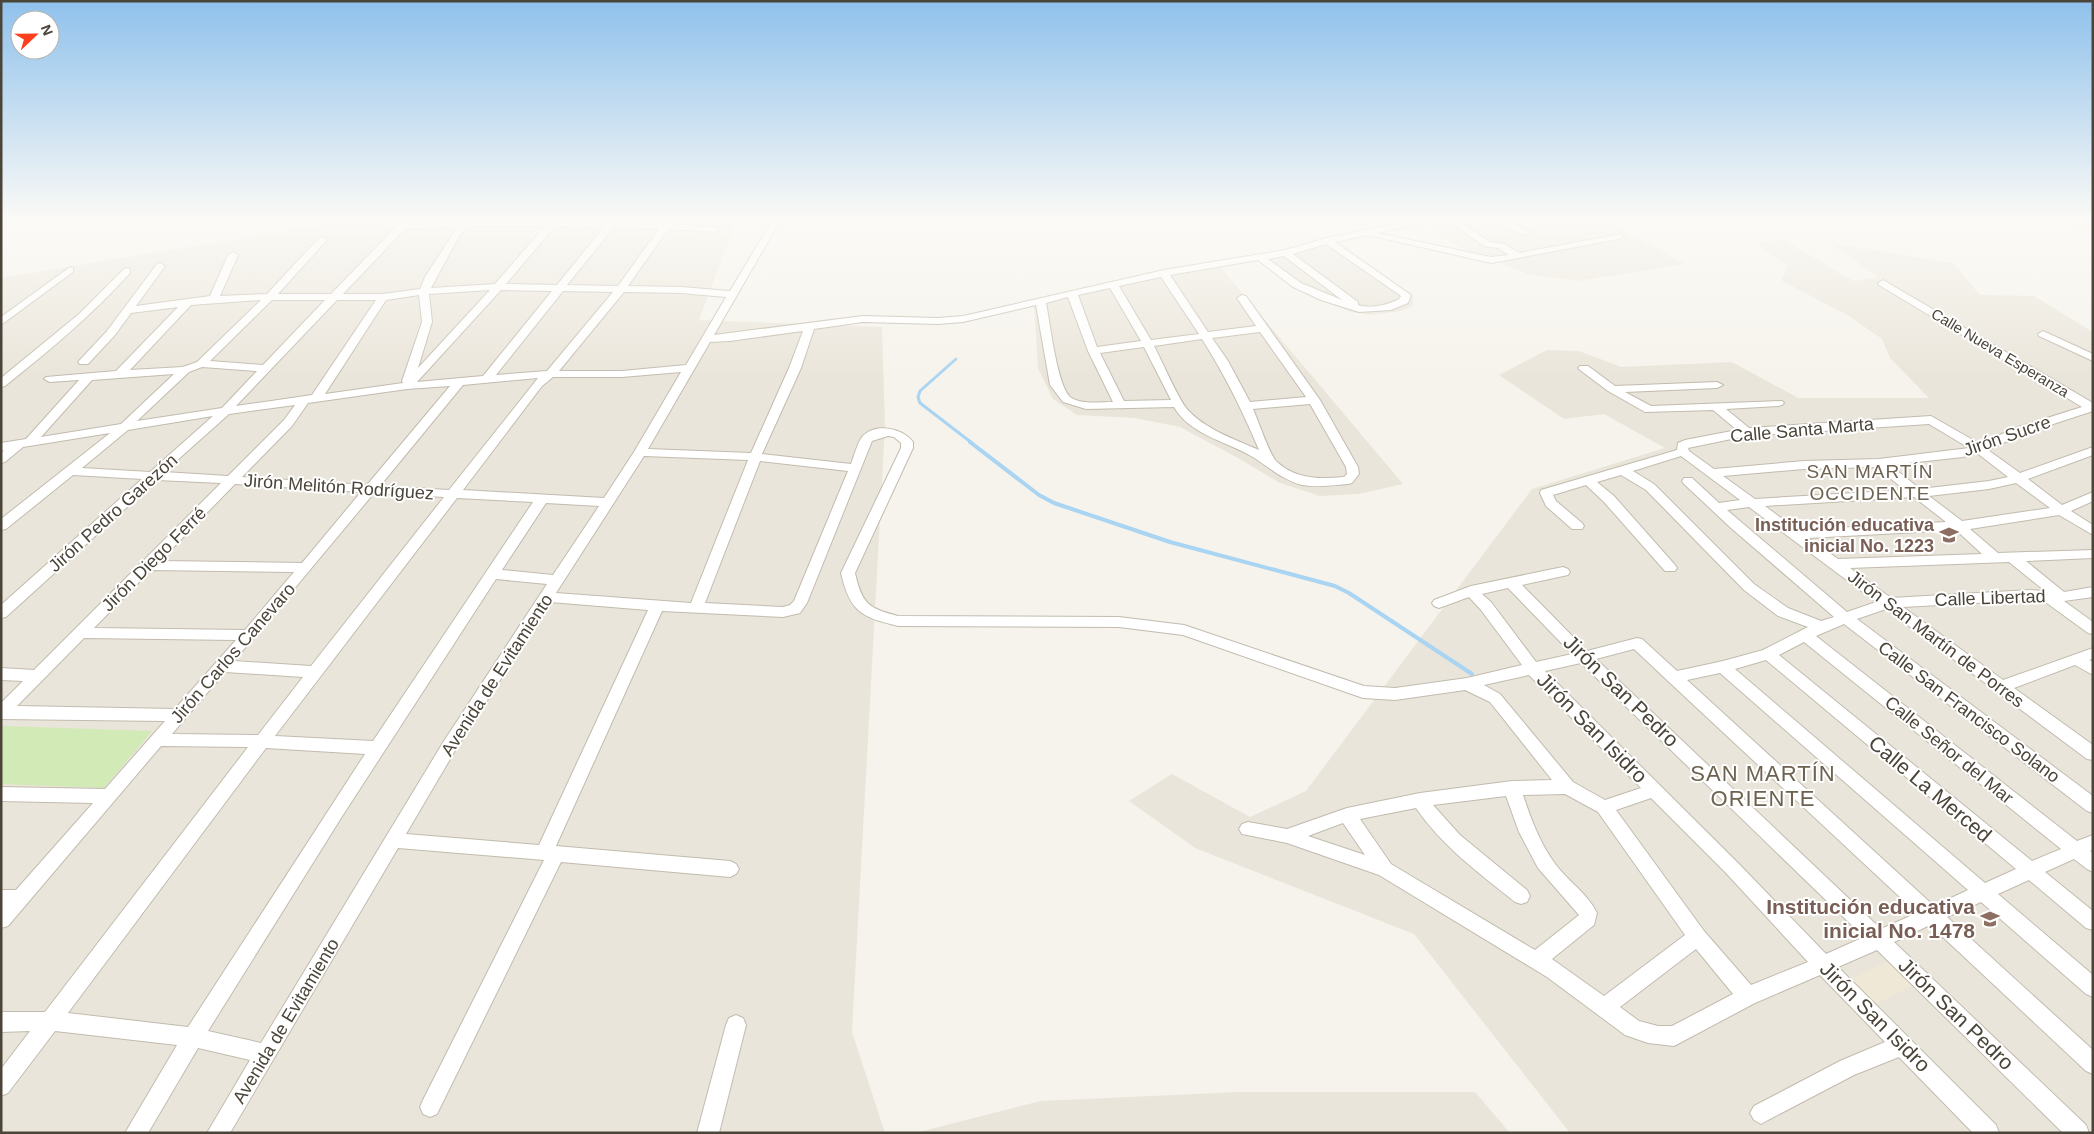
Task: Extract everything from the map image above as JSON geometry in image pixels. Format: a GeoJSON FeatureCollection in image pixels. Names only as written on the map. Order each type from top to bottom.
{"type":"FeatureCollection","features":[{"type":"Feature","properties":{"kind":"street"},"geometry":{"type":"LineString","coordinates":[[1,322],[67,272]]}},
{"type":"Feature","properties":{"kind":"street"},"geometry":{"type":"LineString","coordinates":[[1,384],[42,352],[108,293],[126,272]]}},
{"type":"Feature","properties":{"kind":"street"},"geometry":{"type":"LineString","coordinates":[[84,362],[98,348],[156,272]]}},
{"type":"Feature","properties":{"kind":"street"},"geometry":{"type":"LineString","coordinates":[[214,299],[226,272]]}},
{"type":"Feature","properties":{"kind":"street"},"geometry":{"type":"LineString","coordinates":[[50,379],[185,370],[201,364],[270,297],[293,272]]}},
{"type":"Feature","properties":{"kind":"street","name":"Jirón Pedro Garezón"},"geometry":{"type":"LineString","coordinates":[[1,613],[224,412],[357,272]]}},
{"type":"Feature","properties":{"kind":"street"},"geometry":{"type":"LineString","coordinates":[[406,386],[427,322],[424,292],[433,272]]}},
{"type":"Feature","properties":{"kind":"street"},"geometry":{"type":"LineString","coordinates":[[406,386],[512,272]]}},
{"type":"Feature","properties":{"kind":"street"},"geometry":{"type":"LineString","coordinates":[[486,380],[573,272]]}},
{"type":"Feature","properties":{"kind":"street"},"geometry":{"type":"LineString","coordinates":[[1,1086],[262,741],[538,384],[550,374],[633,272]]}},
{"type":"Feature","properties":{"kind":"street","name":"Avenida de Evitamiento"},"geometry":{"type":"LineString","coordinates":[[218,1133],[450,746],[640,452],[745,272]]}},
{"type":"Feature","properties":{"kind":"street"},"geometry":{"type":"LineString","coordinates":[[706,339],[730,338],[863,319],[954,321],[1171,272]]}},
{"type":"Feature","properties":{"kind":"street"},"geometry":{"type":"LineString","coordinates":[[1280,272],[1297,285],[1325,298],[1363,310],[1391,307],[1404,300],[1406,295],[1373,272]]}},
{"type":"Feature","properties":{"kind":"street"},"geometry":{"type":"LineString","coordinates":[[1311,272],[1363,310]]}},
{"type":"Feature","properties":{"kind":"street"},"geometry":{"type":"LineString","coordinates":[[1164,273],[1206,336],[1246,406],[1272,465]]}},
{"type":"Feature","properties":{"kind":"street","name":"Calle Nueva Esperanza"},"geometry":{"type":"LineString","coordinates":[[1883,283],[2092,407]]}},
{"type":"Feature","properties":{"kind":"street"},"geometry":{"type":"LineString","coordinates":[[1114,284],[1148,344],[1181,409],[1196,423],[1215,435],[1255,453],[1285,474],[1311,482],[1348,480],[1351,477],[1352,467],[1314,400],[1242,298]]}},
{"type":"Feature","properties":{"kind":"street"},"geometry":{"type":"LineString","coordinates":[[128,310],[214,299],[383,297],[444,289],[499,287],[681,290],[732,294]]}},
{"type":"Feature","properties":{"kind":"street"},"geometry":{"type":"LineString","coordinates":[[1072,294],[1093,351],[1120,405]]}},
{"type":"Feature","properties":{"kind":"street","name":"Jirón Diego Ferré"},"geometry":{"type":"LineString","coordinates":[[2,713],[288,423],[309,400],[383,297]]}},
{"type":"Feature","properties":{"kind":"street"},"geometry":{"type":"LineString","coordinates":[[1041,302],[1056,386],[1067,400],[1086,406],[1178,403]]}},
{"type":"Feature","properties":{"kind":"street"},"geometry":{"type":"LineString","coordinates":[[120,374],[187,303]]}},
{"type":"Feature","properties":{"kind":"street"},"geometry":{"type":"LineString","coordinates":[[696,608],[755,457],[795,368],[810,326]]}},
{"type":"Feature","properties":{"kind":"street"},"geometry":{"type":"LineString","coordinates":[[1093,351],[1264,328]]}},
{"type":"Feature","properties":{"kind":"street"},"geometry":{"type":"LineString","coordinates":[[2042,334],[2093,358]]}},
{"type":"Feature","properties":{"kind":"street"},"geometry":{"type":"LineString","coordinates":[[201,364],[266,368]]}},
{"type":"Feature","properties":{"kind":"street"},"geometry":{"type":"LineString","coordinates":[[1,447],[406,386],[550,374],[622,374],[689,368]]}},
{"type":"Feature","properties":{"kind":"street"},"geometry":{"type":"LineString","coordinates":[[1584,368],[1612,389],[1649,410],[1778,403]]}},
{"type":"Feature","properties":{"kind":"street"},"geometry":{"type":"LineString","coordinates":[[1,526],[124,427],[185,370]]}},
{"type":"Feature","properties":{"kind":"street"},"geometry":{"type":"LineString","coordinates":[[1,459],[24,443],[88,377]]}},
{"type":"Feature","properties":{"kind":"street","name":"Jirón Carlos Canevaro"},"geometry":{"type":"LineString","coordinates":[[1,920],[306,568],[459,382]]}},
{"type":"Feature","properties":{"kind":"street"},"geometry":{"type":"LineString","coordinates":[[1612,389],[1717,385]]}},
{"type":"Feature","properties":{"kind":"street"},"geometry":{"type":"LineString","coordinates":[[1246,406],[1314,400]]}},
{"type":"Feature","properties":{"kind":"street"},"geometry":{"type":"LineString","coordinates":[[1716,407],[1746,432]]}},
{"type":"Feature","properties":{"kind":"street","name":"Jirón Sucre"},"geometry":{"type":"LineString","coordinates":[[1712,473],[1804,465],[1879,463],[1956,454],[1979,449],[2020,431],[2092,407]]}},
{"type":"Feature","properties":{"kind":"street","name":"Calle Santa Marta"},"geometry":{"type":"LineString","coordinates":[[1683,452],[1682,446],[1689,443],[1746,432],[1931,420],[1979,449]]}},
{"type":"Feature","properties":{"kind":"street"},"geometry":{"type":"LineString","coordinates":[[546,597],[657,606],[783,612],[794,610],[800,603],[867,439],[874,434],[892,432],[899,434],[907,442],[906,448],[848,573],[853,596],[868,613],[898,620],[1119,622],[1184,630],[1363,692],[1395,694],[1467,684],[1530,668],[1585,658],[1637,643],[2093,1064]]}},
{"type":"Feature","properties":{"kind":"street"},"geometry":{"type":"LineString","coordinates":[[1979,449],[2061,510],[2093,531]]}},
{"type":"Feature","properties":{"kind":"street"},"geometry":{"type":"LineString","coordinates":[[1715,507],[1916,493],[1981,486],[2019,478],[2093,451]]}},
{"type":"Feature","properties":{"kind":"street"},"geometry":{"type":"LineString","coordinates":[[640,452],[755,457],[856,468]]}},
{"type":"Feature","properties":{"kind":"street"},"geometry":{"type":"LineString","coordinates":[[1577,526],[1551,503],[1546,493],[1683,452]]}},
{"type":"Feature","properties":{"kind":"street","name":"Jirón San Martín de Porres"},"geometry":{"type":"LineString","coordinates":[[1683,452],[2000,687],[2086,740],[2093,754]]}},
{"type":"Feature","properties":{"kind":"street"},"geometry":{"type":"LineString","coordinates":[[1879,463],[1959,526],[1994,557]]}},
{"type":"Feature","properties":{"kind":"street","name":"Jirón Melitón Rodríguez"},"geometry":{"type":"LineString","coordinates":[[69,471],[232,479],[452,495],[608,502]]}},
{"type":"Feature","properties":{"kind":"street"},"geometry":{"type":"LineString","coordinates":[[1624,471],[1650,487],[1749,587],[1783,612],[1821,627]]}},
{"type":"Feature","properties":{"kind":"street"},"geometry":{"type":"LineString","coordinates":[[1589,481],[1610,499],[1670,568]]}},
{"type":"Feature","properties":{"kind":"street","name":"Calle San Francisco Solano"},"geometry":{"type":"LineString","coordinates":[[1688,481],[1715,507],[1845,618],[2093,806]]}},
{"type":"Feature","properties":{"kind":"street"},"geometry":{"type":"LineString","coordinates":[[1794,534],[1959,526],[2061,510],[2093,496]]}},
{"type":"Feature","properties":{"kind":"street"},"geometry":{"type":"LineString","coordinates":[[136,1133],[192,1037],[378,748],[542,499]]}},
{"type":"Feature","properties":{"kind":"street"},"geometry":{"type":"LineString","coordinates":[[1835,564],[2093,554]]}},
{"type":"Feature","properties":{"kind":"street"},"geometry":{"type":"LineString","coordinates":[[2013,558],[2054,596],[2093,628]]}},
{"type":"Feature","properties":{"kind":"street"},"geometry":{"type":"LineString","coordinates":[[148,565],[306,568]]}},
{"type":"Feature","properties":{"kind":"street"},"geometry":{"type":"LineString","coordinates":[[1439,602],[1471,591],[1563,572]]}},
{"type":"Feature","properties":{"kind":"street"},"geometry":{"type":"LineString","coordinates":[[492,574],[558,580]]}},
{"type":"Feature","properties":{"kind":"street","name":"Jirón San Pedro"},"geometry":{"type":"LineString","coordinates":[[1510,582],[1585,658],[2078,1133]]}},
{"type":"Feature","properties":{"kind":"street","name":"Jirón San Isidro"},"geometry":{"type":"LineString","coordinates":[[1471,591],[1486,606],[1530,668],[1655,790],[1988,1133]]}},
{"type":"Feature","properties":{"kind":"street","name":"Calle Libertad"},"geometry":{"type":"LineString","coordinates":[[1673,677],[1723,667],[1768,654],[1821,627],[1887,603],[1958,598],[2054,596],[2093,592]]}},
{"type":"Feature","properties":{"kind":"street"},"geometry":{"type":"LineString","coordinates":[[430,1107],[550,854],[657,606]]}},
{"type":"Feature","properties":{"kind":"street"},"geometry":{"type":"LineString","coordinates":[[80,633],[248,635]]}},
{"type":"Feature","properties":{"kind":"street","name":"Calle Señor del Mar"},"geometry":{"type":"LineString","coordinates":[[1806,636],[2093,864]]}},
{"type":"Feature","properties":{"kind":"street"},"geometry":{"type":"LineString","coordinates":[[2000,687],[2093,653]]}},
{"type":"Feature","properties":{"kind":"street","name":"Calle La Merced"},"geometry":{"type":"LineString","coordinates":[[1768,654],[2093,922]]}},
{"type":"Feature","properties":{"kind":"street"},"geometry":{"type":"LineString","coordinates":[[2076,659],[2093,670]]}},
{"type":"Feature","properties":{"kind":"street"},"geometry":{"type":"LineString","coordinates":[[222,666],[315,672]]}},
{"type":"Feature","properties":{"kind":"street"},"geometry":{"type":"LineString","coordinates":[[1723,667],[2093,988]]}},
{"type":"Feature","properties":{"kind":"street"},"geometry":{"type":"LineString","coordinates":[[1,674],[38,676]]}},
{"type":"Feature","properties":{"kind":"street"},"geometry":{"type":"LineString","coordinates":[[1467,684],[1495,698],[1567,787],[1604,807],[1697,937],[1748,996]]}},
{"type":"Feature","properties":{"kind":"street"},"geometry":{"type":"LineString","coordinates":[[2,713],[179,714]]}},
{"type":"Feature","properties":{"kind":"street"},"geometry":{"type":"LineString","coordinates":[[158,740],[262,741],[378,748]]}},
{"type":"Feature","properties":{"kind":"street"},"geometry":{"type":"LineString","coordinates":[[1288,836],[1347,815],[1420,800],[1512,788],[1567,787]]}},
{"type":"Feature","properties":{"kind":"street"},"geometry":{"type":"LineString","coordinates":[[1512,788],[1536,848],[1551,872],[1582,903],[1588,912],[1587,919],[1538,960]]}},
{"type":"Feature","properties":{"kind":"street"},"geometry":{"type":"LineString","coordinates":[[1604,807],[1655,790]]}},
{"type":"Feature","properties":{"kind":"street"},"geometry":{"type":"LineString","coordinates":[[1,794],[108,796]]}},
{"type":"Feature","properties":{"kind":"street"},"geometry":{"type":"LineString","coordinates":[[1420,800],[1434,822],[1450,839],[1521,896]]}},
{"type":"Feature","properties":{"kind":"street"},"geometry":{"type":"LineString","coordinates":[[1347,815],[1385,869]]}},
{"type":"Feature","properties":{"kind":"street"},"geometry":{"type":"LineString","coordinates":[[1248,829],[1288,836],[1385,869],[1538,960],[1632,1028],[1660,1037],[1674,1036],[1748,996],[1823,965],[2093,842]]}},
{"type":"Feature","properties":{"kind":"street"},"geometry":{"type":"LineString","coordinates":[[395,840],[730,869]]}},
{"type":"Feature","properties":{"kind":"street"},"geometry":{"type":"LineString","coordinates":[[1,898],[20,898]]}},
{"type":"Feature","properties":{"kind":"street"},"geometry":{"type":"LineString","coordinates":[[1604,1007],[1697,937]]}},
{"type":"Feature","properties":{"kind":"street"},"geometry":{"type":"LineString","coordinates":[[1,1022],[52,1021],[192,1037],[265,1054]]}},
{"type":"Feature","properties":{"kind":"street"},"geometry":{"type":"LineString","coordinates":[[708,1133],[736,1025]]}},
{"type":"Feature","properties":{"kind":"street"},"geometry":{"type":"LineString","coordinates":[[1762,1113],[1847,1068],[1904,1045]]}},
{"type":"Feature","properties":{"kind":"shaded area"},"geometry":{"type":"Polygon","coordinates":[[[38,272],[717,272],[699,320],[882,327],[885,426],[852,1032],[885,1133],[1,1133],[1,278],[38,272]]]}},
{"type":"Feature","properties":{"kind":"shaded area"},"geometry":{"type":"Polygon","coordinates":[[[1195,272],[1224,272],[1403,484],[1358,494],[1320,496],[1280,483],[1180,427],[1135,418],[1077,415],[1053,399],[1038,368],[1034,306],[1147,279],[1195,272]]]}},
{"type":"Feature","properties":{"kind":"shaded area"},"geometry":{"type":"Polygon","coordinates":[[[1276,272],[1379,272],[1413,298],[1413,306],[1400,311],[1372,315],[1350,312],[1297,289],[1276,272]]]}},
{"type":"Feature","properties":{"kind":"shaded area"},"geometry":{"type":"Polygon","coordinates":[[[1523,272],[1634,272],[1577,281],[1523,272]]]}},
{"type":"Feature","properties":{"kind":"shaded area"},"geometry":{"type":"Polygon","coordinates":[[[1785,272],[1838,272],[1853,281],[1878,277],[1871,272],[1961,272],[1980,295],[2034,296],[2093,332],[2093,1133],[1570,1133],[1414,934],[1195,848],[1129,801],[1172,774],[1250,817],[1306,791],[1532,489],[1665,448],[1604,414],[1564,419],[1499,375],[1547,350],[1579,351],[1621,367],[1732,362],[1798,398],[1929,398],[1890,358],[1882,339],[1849,316],[1782,281],[1785,272]]]}},
{"type":"Feature","properties":{"kind":"shaded area"},"geometry":{"type":"Polygon","coordinates":[[[1891,960],[1916,984],[1871,1006],[1847,981],[1891,960]]]}},
{"type":"Feature","properties":{"kind":"shaded area"},"geometry":{"type":"Polygon","coordinates":[[[1240,1092],[1475,1092],[1510,1133],[915,1133],[1041,1101],[1240,1092]]]}},
{"type":"Feature","properties":{"kind":"green space"},"geometry":{"type":"Polygon","coordinates":[[[3,726],[152,731],[104,788],[1,784],[1,728],[3,726]]]}},
{"type":"Feature","properties":{"kind":"waterway"},"geometry":{"type":"LineString","coordinates":[[956,359],[920,391],[918,397],[920,403],[972,443]]}},
{"type":"Feature","properties":{"kind":"waterway"},"geometry":{"type":"LineString","coordinates":[[970,442],[1039,495],[1054,503],[1170,542],[1335,586],[1349,593],[1472,674]]}},
{"type":"Feature","properties":{"kind":"place","name":"Institución educativa inicial No. 1223"},"geometry":{"type":"Point","coordinates":[1949,535]}},
{"type":"Feature","properties":{"kind":"place","name":"Institución educativa inicial No. 1478"},"geometry":{"type":"Point","coordinates":[1990,919]}},
{"type":"Feature","properties":{"kind":"district","name":"SAN MARTÍN OCCIDENTE"},"geometry":{"type":"Point","coordinates":[1870,482]}},
{"type":"Feature","properties":{"kind":"district","name":"SAN MARTÍN ORIENTE"},"geometry":{"type":"Point","coordinates":[1763,786]}}]}
